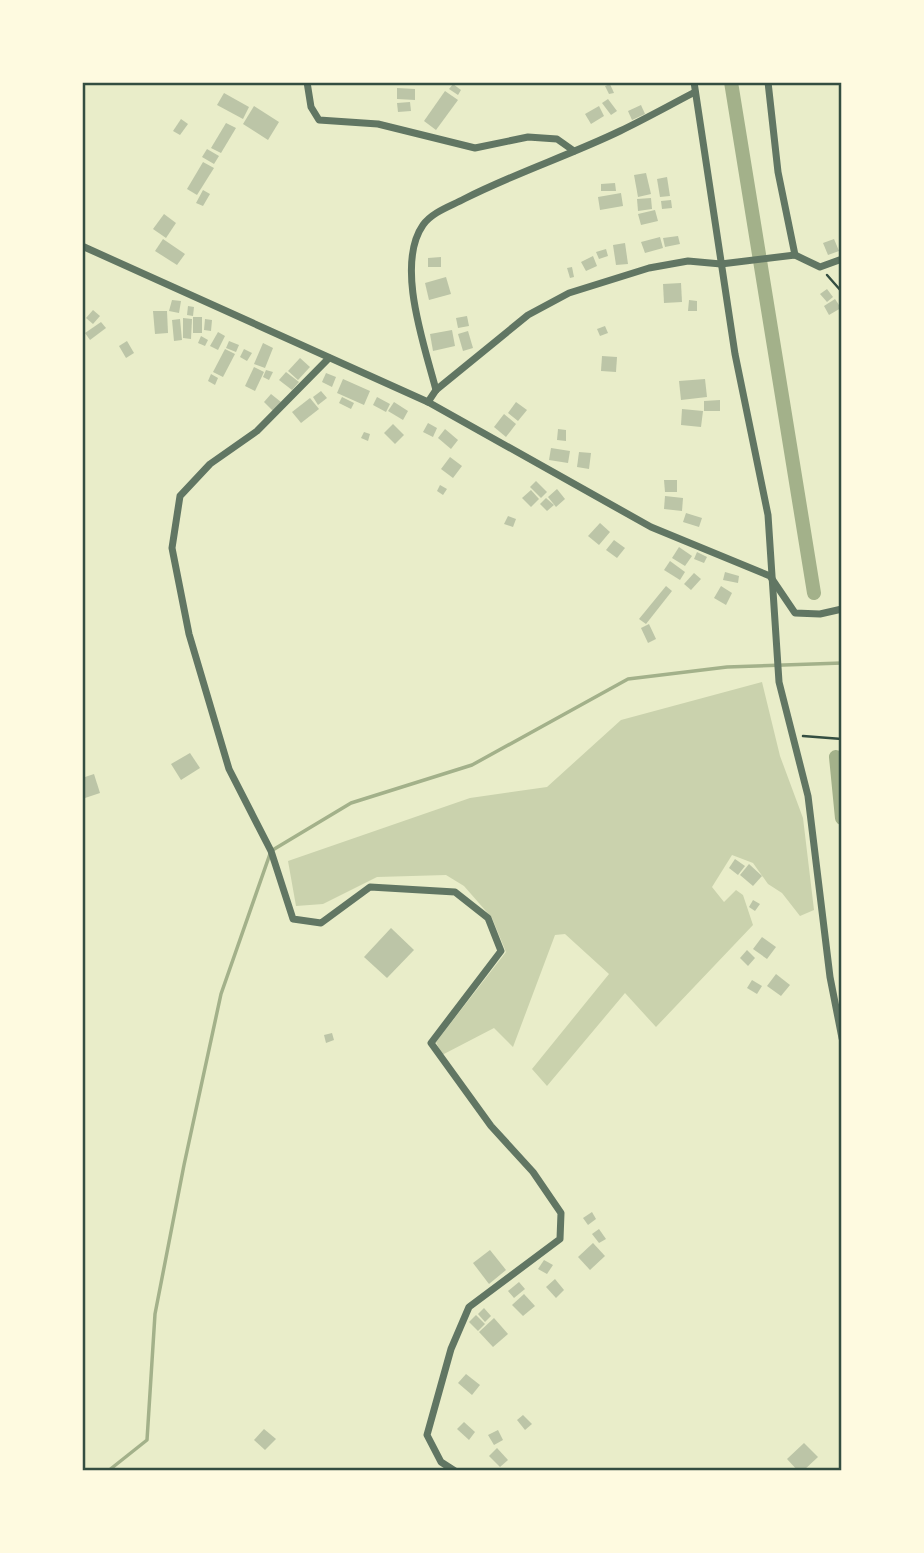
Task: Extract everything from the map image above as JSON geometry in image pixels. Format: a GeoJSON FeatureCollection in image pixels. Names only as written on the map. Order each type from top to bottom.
{"type":"FeatureCollection","features":[{"type":"Feature","properties":{"kind":"street"},"geometry":{"type":"LineString","coordinates":[[307,82],[311,107],[319,120],[378,124],[475,148],[528,136],[557,139],[575,151]]}},
{"type":"Feature","properties":{"kind":"street"},"geometry":{"type":"LineString","coordinates":[[694,82],[735,355],[768,515],[779,682],[808,796],[830,977],[842,1038]]}},
{"type":"Feature","properties":{"kind":"street"},"geometry":{"type":"LineString","coordinates":[[768,82],[778,172],[795,255]]}},
{"type":"Feature","properties":{"kind":"street"},"geometry":{"type":"LineString","coordinates":[[436,390],[415,313],[415,245],[424,224],[438,212],[510,176],[575,151],[695,92]]}},
{"type":"Feature","properties":{"kind":"street"},"geometry":{"type":"LineString","coordinates":[[82,246],[428,402],[650,527],[770,576],[795,613],[820,614],[842,608]]}},
{"type":"Feature","properties":{"kind":"street"},"geometry":{"type":"LineString","coordinates":[[82,253],[92,251]]}},
{"type":"Feature","properties":{"kind":"street"},"geometry":{"type":"LineString","coordinates":[[428,402],[436,390],[528,315],[569,293],[649,268],[688,261],[721,264],[795,255],[820,267],[842,259]]}},
{"type":"Feature","properties":{"kind":"street"},"geometry":{"type":"LineString","coordinates":[[329,358],[257,432],[210,464],[180,496],[172,548],[189,634],[229,769],[271,851],[293,919],[321,923],[370,887],[455,891],[488,918],[501,951],[431,1043],[491,1126],[533,1172],[561,1213],[560,1239],[469,1307],[451,1349],[427,1435],[441,1462],[455,1471]]}},
{"type":"Feature","properties":{"kind":"path"},"geometry":{"type":"LineString","coordinates":[[820,267],[842,292]]}},
{"type":"Feature","properties":{"kind":"path"},"geometry":{"type":"LineString","coordinates":[[793,736],[842,739]]}},
{"type":"Feature","properties":{"kind":"green space"},"geometry":{"type":"Polygon","coordinates":[[[762,682],[780,756],[803,818],[814,910],[800,916],[782,893],[768,884],[753,863],[732,855],[712,887],[724,902],[736,890],[743,895],[753,925],[656,1027],[625,993],[547,1086],[532,1069],[609,974],[565,934],[555,935],[513,1047],[494,1028],[442,1055],[436,1042],[506,952],[492,918],[464,886],[446,875],[377,877],[323,904],[296,906],[288,861],[470,798],[547,787],[621,720],[762,682]]]}},
{"type":"Feature","properties":{"kind":"building"},"geometry":{"type":"Polygon","coordinates":[[[453,84],[461,90],[458,95],[449,89],[453,84]]]}},
{"type":"Feature","properties":{"kind":"building"},"geometry":{"type":"Polygon","coordinates":[[[610,84],[614,93],[609,94],[605,86],[610,84]]]}},
{"type":"Feature","properties":{"kind":"building"},"geometry":{"type":"Polygon","coordinates":[[[397,88],[415,89],[415,100],[397,99],[397,88]]]}},
{"type":"Feature","properties":{"kind":"building"},"geometry":{"type":"Polygon","coordinates":[[[445,91],[458,100],[436,130],[424,121],[445,91]]]}},
{"type":"Feature","properties":{"kind":"building"},"geometry":{"type":"Polygon","coordinates":[[[224,93],[249,107],[243,119],[217,105],[224,93]]]}},
{"type":"Feature","properties":{"kind":"building"},"geometry":{"type":"Polygon","coordinates":[[[608,99],[617,111],[611,115],[602,103],[608,99]]]}},
{"type":"Feature","properties":{"kind":"building"},"geometry":{"type":"Polygon","coordinates":[[[410,102],[411,111],[398,112],[397,103],[410,102]]]}},
{"type":"Feature","properties":{"kind":"building"},"geometry":{"type":"Polygon","coordinates":[[[641,105],[645,114],[632,120],[628,111],[641,105]]]}},
{"type":"Feature","properties":{"kind":"building"},"geometry":{"type":"Polygon","coordinates":[[[254,106],[279,122],[268,140],[243,124],[254,106]]]}},
{"type":"Feature","properties":{"kind":"building"},"geometry":{"type":"Polygon","coordinates":[[[599,106],[604,116],[591,124],[585,114],[599,106]]]}},
{"type":"Feature","properties":{"kind":"building"},"geometry":{"type":"Polygon","coordinates":[[[181,119],[188,124],[180,135],[173,131],[181,119]]]}},
{"type":"Feature","properties":{"kind":"building"},"geometry":{"type":"Polygon","coordinates":[[[226,123],[236,128],[221,153],[211,148],[226,123]]]}},
{"type":"Feature","properties":{"kind":"building"},"geometry":{"type":"Polygon","coordinates":[[[207,149],[219,156],[214,164],[202,157],[207,149]]]}},
{"type":"Feature","properties":{"kind":"building"},"geometry":{"type":"Polygon","coordinates":[[[203,162],[214,168],[197,195],[187,189],[203,162]]]}},
{"type":"Feature","properties":{"kind":"building"},"geometry":{"type":"Polygon","coordinates":[[[646,173],[651,194],[638,197],[634,175],[646,173]]]}},
{"type":"Feature","properties":{"kind":"building"},"geometry":{"type":"Polygon","coordinates":[[[667,177],[670,196],[660,197],[657,179],[667,177]]]}},
{"type":"Feature","properties":{"kind":"building"},"geometry":{"type":"Polygon","coordinates":[[[615,183],[616,191],[601,191],[601,184],[615,183]]]}},
{"type":"Feature","properties":{"kind":"building"},"geometry":{"type":"Polygon","coordinates":[[[203,190],[210,194],[203,206],[196,203],[203,190]]]}},
{"type":"Feature","properties":{"kind":"building"},"geometry":{"type":"Polygon","coordinates":[[[621,193],[623,206],[600,210],[598,197],[621,193]]]}},
{"type":"Feature","properties":{"kind":"building"},"geometry":{"type":"Polygon","coordinates":[[[651,198],[652,209],[638,211],[637,199],[651,198]]]}},
{"type":"Feature","properties":{"kind":"building"},"geometry":{"type":"Polygon","coordinates":[[[671,200],[672,208],[662,209],[661,201],[671,200]]]}},
{"type":"Feature","properties":{"kind":"building"},"geometry":{"type":"Polygon","coordinates":[[[655,210],[658,221],[641,225],[638,214],[655,210]]]}},
{"type":"Feature","properties":{"kind":"building"},"geometry":{"type":"Polygon","coordinates":[[[164,214],[176,223],[166,238],[153,229],[164,214]]]}},
{"type":"Feature","properties":{"kind":"building"},"geometry":{"type":"Polygon","coordinates":[[[678,236],[680,244],[665,247],[663,238],[678,236]]]}},
{"type":"Feature","properties":{"kind":"building"},"geometry":{"type":"Polygon","coordinates":[[[660,237],[663,248],[645,253],[641,242],[660,237]]]}},
{"type":"Feature","properties":{"kind":"building"},"geometry":{"type":"Polygon","coordinates":[[[163,239],[185,254],[177,265],[155,251],[163,239]]]}},
{"type":"Feature","properties":{"kind":"building"},"geometry":{"type":"Polygon","coordinates":[[[834,239],[839,251],[828,255],[823,243],[834,239]]]}},
{"type":"Feature","properties":{"kind":"building"},"geometry":{"type":"Polygon","coordinates":[[[625,243],[628,264],[616,265],[613,245],[625,243]]]}},
{"type":"Feature","properties":{"kind":"building"},"geometry":{"type":"Polygon","coordinates":[[[606,249],[608,256],[599,259],[596,252],[606,249]]]}},
{"type":"Feature","properties":{"kind":"building"},"geometry":{"type":"Polygon","coordinates":[[[593,256],[597,266],[586,271],[581,262],[593,256]]]}},
{"type":"Feature","properties":{"kind":"building"},"geometry":{"type":"Polygon","coordinates":[[[441,257],[441,267],[428,267],[428,258],[441,257]]]}},
{"type":"Feature","properties":{"kind":"building"},"geometry":{"type":"Polygon","coordinates":[[[572,267],[574,277],[570,278],[567,268],[572,267]]]}},
{"type":"Feature","properties":{"kind":"building"},"geometry":{"type":"Polygon","coordinates":[[[446,277],[451,294],[429,300],[425,283],[446,277]]]}},
{"type":"Feature","properties":{"kind":"building"},"geometry":{"type":"Polygon","coordinates":[[[681,283],[682,302],[664,303],[663,284],[681,283]]]}},
{"type":"Feature","properties":{"kind":"building"},"geometry":{"type":"Polygon","coordinates":[[[827,289],[833,297],[827,302],[820,294],[827,289]]]}},
{"type":"Feature","properties":{"kind":"building"},"geometry":{"type":"Polygon","coordinates":[[[835,299],[841,308],[829,315],[824,306],[835,299]]]}},
{"type":"Feature","properties":{"kind":"building"},"geometry":{"type":"Polygon","coordinates":[[[172,300],[181,301],[179,313],[169,311],[172,300]]]}},
{"type":"Feature","properties":{"kind":"building"},"geometry":{"type":"Polygon","coordinates":[[[689,300],[697,301],[697,311],[688,311],[689,300]]]}},
{"type":"Feature","properties":{"kind":"building"},"geometry":{"type":"Polygon","coordinates":[[[188,306],[194,307],[193,316],[187,315],[188,306]]]}},
{"type":"Feature","properties":{"kind":"building"},"geometry":{"type":"Polygon","coordinates":[[[93,310],[100,316],[93,324],[86,318],[93,310]]]}},
{"type":"Feature","properties":{"kind":"building"},"geometry":{"type":"Polygon","coordinates":[[[153,311],[167,311],[168,333],[155,334],[153,311]]]}},
{"type":"Feature","properties":{"kind":"building"},"geometry":{"type":"Polygon","coordinates":[[[467,316],[469,326],[458,328],[456,318],[467,316]]]}},
{"type":"Feature","properties":{"kind":"building"},"geometry":{"type":"Polygon","coordinates":[[[193,317],[202,317],[202,333],[193,333],[193,317]]]}},
{"type":"Feature","properties":{"kind":"building"},"geometry":{"type":"Polygon","coordinates":[[[183,318],[192,319],[191,339],[183,338],[183,318]]]}},
{"type":"Feature","properties":{"kind":"building"},"geometry":{"type":"Polygon","coordinates":[[[180,319],[182,340],[174,341],[172,320],[180,319]]]}},
{"type":"Feature","properties":{"kind":"building"},"geometry":{"type":"Polygon","coordinates":[[[205,319],[212,320],[211,331],[204,330],[205,319]]]}},
{"type":"Feature","properties":{"kind":"building"},"geometry":{"type":"Polygon","coordinates":[[[101,322],[106,328],[90,340],[85,333],[101,322]]]}},
{"type":"Feature","properties":{"kind":"building"},"geometry":{"type":"Polygon","coordinates":[[[605,326],[608,333],[600,336],[597,329],[605,326]]]}},
{"type":"Feature","properties":{"kind":"building"},"geometry":{"type":"Polygon","coordinates":[[[452,330],[455,346],[433,351],[430,334],[452,330]]]}},
{"type":"Feature","properties":{"kind":"building"},"geometry":{"type":"Polygon","coordinates":[[[468,331],[473,348],[463,351],[458,334],[468,331]]]}},
{"type":"Feature","properties":{"kind":"building"},"geometry":{"type":"Polygon","coordinates":[[[218,332],[225,336],[218,350],[210,346],[218,332]]]}},
{"type":"Feature","properties":{"kind":"building"},"geometry":{"type":"Polygon","coordinates":[[[201,336],[208,340],[205,346],[198,343],[201,336]]]}},
{"type":"Feature","properties":{"kind":"building"},"geometry":{"type":"Polygon","coordinates":[[[127,341],[134,353],[126,358],[119,346],[127,341]]]}},
{"type":"Feature","properties":{"kind":"building"},"geometry":{"type":"Polygon","coordinates":[[[229,341],[239,345],[236,352],[226,348],[229,341]]]}},
{"type":"Feature","properties":{"kind":"building"},"geometry":{"type":"Polygon","coordinates":[[[263,343],[273,348],[265,368],[254,364],[263,343]]]}},
{"type":"Feature","properties":{"kind":"building"},"geometry":{"type":"Polygon","coordinates":[[[225,349],[235,354],[223,377],[213,372],[225,349]]]}},
{"type":"Feature","properties":{"kind":"building"},"geometry":{"type":"Polygon","coordinates":[[[244,349],[252,353],[247,361],[240,357],[244,349]]]}},
{"type":"Feature","properties":{"kind":"building"},"geometry":{"type":"Polygon","coordinates":[[[602,356],[617,357],[616,372],[601,371],[602,356]]]}},
{"type":"Feature","properties":{"kind":"building"},"geometry":{"type":"Polygon","coordinates":[[[300,358],[310,367],[298,380],[288,371],[300,358]]]}},
{"type":"Feature","properties":{"kind":"building"},"geometry":{"type":"Polygon","coordinates":[[[254,367],[264,372],[255,391],[245,386],[254,367]]]}},
{"type":"Feature","properties":{"kind":"building"},"geometry":{"type":"Polygon","coordinates":[[[266,370],[273,372],[269,380],[263,377],[266,370]]]}},
{"type":"Feature","properties":{"kind":"building"},"geometry":{"type":"Polygon","coordinates":[[[286,372],[299,382],[292,390],[279,380],[286,372]]]}},
{"type":"Feature","properties":{"kind":"building"},"geometry":{"type":"Polygon","coordinates":[[[326,373],[336,377],[332,387],[322,382],[326,373]]]}},
{"type":"Feature","properties":{"kind":"building"},"geometry":{"type":"Polygon","coordinates":[[[211,374],[218,378],[215,385],[208,381],[211,374]]]}},
{"type":"Feature","properties":{"kind":"building"},"geometry":{"type":"Polygon","coordinates":[[[343,379],[370,391],[364,405],[337,393],[343,379]]]}},
{"type":"Feature","properties":{"kind":"building"},"geometry":{"type":"Polygon","coordinates":[[[705,379],[707,397],[681,400],[679,381],[705,379]]]}},
{"type":"Feature","properties":{"kind":"building"},"geometry":{"type":"Polygon","coordinates":[[[321,391],[327,398],[318,405],[313,397],[321,391]]]}},
{"type":"Feature","properties":{"kind":"building"},"geometry":{"type":"Polygon","coordinates":[[[271,394],[281,402],[273,411],[264,402],[271,394]]]}},
{"type":"Feature","properties":{"kind":"building"},"geometry":{"type":"Polygon","coordinates":[[[342,397],[354,403],[351,409],[339,403],[342,397]]]}},
{"type":"Feature","properties":{"kind":"building"},"geometry":{"type":"Polygon","coordinates":[[[377,397],[390,404],[386,412],[373,405],[377,397]]]}},
{"type":"Feature","properties":{"kind":"building"},"geometry":{"type":"Polygon","coordinates":[[[310,398],[319,409],[301,423],[292,412],[310,398]]]}},
{"type":"Feature","properties":{"kind":"building"},"geometry":{"type":"Polygon","coordinates":[[[720,400],[720,411],[704,411],[704,401],[720,400]]]}},
{"type":"Feature","properties":{"kind":"building"},"geometry":{"type":"Polygon","coordinates":[[[394,402],[408,411],[403,420],[388,411],[394,402]]]}},
{"type":"Feature","properties":{"kind":"building"},"geometry":{"type":"Polygon","coordinates":[[[516,402],[527,410],[518,421],[508,413],[516,402]]]}},
{"type":"Feature","properties":{"kind":"building"},"geometry":{"type":"Polygon","coordinates":[[[682,409],[703,411],[701,427],[681,425],[682,409]]]}},
{"type":"Feature","properties":{"kind":"building"},"geometry":{"type":"Polygon","coordinates":[[[504,414],[516,424],[506,437],[494,427],[504,414]]]}},
{"type":"Feature","properties":{"kind":"building"},"geometry":{"type":"Polygon","coordinates":[[[428,423],[437,428],[433,437],[423,432],[428,423]]]}},
{"type":"Feature","properties":{"kind":"building"},"geometry":{"type":"Polygon","coordinates":[[[393,424],[404,435],[395,444],[384,433],[393,424]]]}},
{"type":"Feature","properties":{"kind":"building"},"geometry":{"type":"Polygon","coordinates":[[[445,429],[458,440],[451,449],[438,438],[445,429]]]}},
{"type":"Feature","properties":{"kind":"building"},"geometry":{"type":"Polygon","coordinates":[[[558,429],[566,430],[566,441],[557,440],[558,429]]]}},
{"type":"Feature","properties":{"kind":"building"},"geometry":{"type":"Polygon","coordinates":[[[364,432],[370,434],[368,441],[361,438],[364,432]]]}},
{"type":"Feature","properties":{"kind":"building"},"geometry":{"type":"Polygon","coordinates":[[[551,448],[570,451],[568,463],[549,460],[551,448]]]}},
{"type":"Feature","properties":{"kind":"building"},"geometry":{"type":"Polygon","coordinates":[[[579,452],[591,453],[589,469],[577,467],[579,452]]]}},
{"type":"Feature","properties":{"kind":"building"},"geometry":{"type":"Polygon","coordinates":[[[450,457],[462,466],[453,478],[441,469],[450,457]]]}},
{"type":"Feature","properties":{"kind":"building"},"geometry":{"type":"Polygon","coordinates":[[[664,480],[677,480],[677,492],[665,492],[664,480]]]}},
{"type":"Feature","properties":{"kind":"building"},"geometry":{"type":"Polygon","coordinates":[[[536,481],[547,492],[541,498],[530,487],[536,481]]]}},
{"type":"Feature","properties":{"kind":"building"},"geometry":{"type":"Polygon","coordinates":[[[440,485],[447,489],[443,495],[437,491],[440,485]]]}},
{"type":"Feature","properties":{"kind":"building"},"geometry":{"type":"Polygon","coordinates":[[[557,489],[565,499],[556,507],[548,497],[557,489]]]}},
{"type":"Feature","properties":{"kind":"building"},"geometry":{"type":"Polygon","coordinates":[[[531,490],[539,499],[531,507],[522,498],[531,490]]]}},
{"type":"Feature","properties":{"kind":"building"},"geometry":{"type":"Polygon","coordinates":[[[665,496],[683,498],[682,511],[664,509],[665,496]]]}},
{"type":"Feature","properties":{"kind":"building"},"geometry":{"type":"Polygon","coordinates":[[[546,498],[554,505],[547,511],[540,504],[546,498]]]}},
{"type":"Feature","properties":{"kind":"building"},"geometry":{"type":"Polygon","coordinates":[[[686,513],[702,518],[699,527],[683,522],[686,513]]]}},
{"type":"Feature","properties":{"kind":"building"},"geometry":{"type":"Polygon","coordinates":[[[508,516],[516,519],[513,527],[504,524],[508,516]]]}},
{"type":"Feature","properties":{"kind":"building"},"geometry":{"type":"Polygon","coordinates":[[[600,523],[610,532],[599,545],[588,536],[600,523]]]}},
{"type":"Feature","properties":{"kind":"building"},"geometry":{"type":"Polygon","coordinates":[[[614,540],[625,548],[617,558],[606,550],[614,540]]]}},
{"type":"Feature","properties":{"kind":"building"},"geometry":{"type":"Polygon","coordinates":[[[679,547],[692,556],[685,566],[672,558],[679,547]]]}},
{"type":"Feature","properties":{"kind":"building"},"geometry":{"type":"Polygon","coordinates":[[[697,552],[707,557],[704,563],[694,559],[697,552]]]}},
{"type":"Feature","properties":{"kind":"building"},"geometry":{"type":"Polygon","coordinates":[[[670,561],[685,572],[680,580],[664,570],[670,561]]]}},
{"type":"Feature","properties":{"kind":"building"},"geometry":{"type":"Polygon","coordinates":[[[725,572],[739,576],[738,583],[723,580],[725,572]]]}},
{"type":"Feature","properties":{"kind":"building"},"geometry":{"type":"Polygon","coordinates":[[[694,573],[701,579],[691,590],[684,584],[694,573]]]}},
{"type":"Feature","properties":{"kind":"building"},"geometry":{"type":"Polygon","coordinates":[[[666,586],[672,591],[646,624],[639,619],[666,586]]]}},
{"type":"Feature","properties":{"kind":"building"},"geometry":{"type":"Polygon","coordinates":[[[721,586],[732,593],[726,605],[714,598],[721,586]]]}},
{"type":"Feature","properties":{"kind":"building"},"geometry":{"type":"Polygon","coordinates":[[[649,624],[656,639],[648,643],[641,628],[649,624]]]}},
{"type":"Feature","properties":{"kind":"building"},"geometry":{"type":"Polygon","coordinates":[[[190,753],[200,768],[181,780],[171,764],[190,753]]]}},
{"type":"Feature","properties":{"kind":"building"},"geometry":{"type":"Polygon","coordinates":[[[94,774],[100,793],[82,799],[82,778],[94,774]]]}},
{"type":"Feature","properties":{"kind":"building"},"geometry":{"type":"Polygon","coordinates":[[[735,859],[745,866],[738,875],[729,868],[735,859]]]}},
{"type":"Feature","properties":{"kind":"building"},"geometry":{"type":"Polygon","coordinates":[[[749,864],[762,876],[753,886],[740,875],[749,864]]]}},
{"type":"Feature","properties":{"kind":"building"},"geometry":{"type":"Polygon","coordinates":[[[753,900],[760,904],[755,911],[749,907],[753,900]]]}},
{"type":"Feature","properties":{"kind":"building"},"geometry":{"type":"Polygon","coordinates":[[[391,928],[414,950],[387,978],[364,957],[391,928]]]}},
{"type":"Feature","properties":{"kind":"building"},"geometry":{"type":"Polygon","coordinates":[[[762,937],[776,947],[767,959],[753,949],[762,937]]]}},
{"type":"Feature","properties":{"kind":"building"},"geometry":{"type":"Polygon","coordinates":[[[747,950],[755,958],[748,966],[740,958],[747,950]]]}},
{"type":"Feature","properties":{"kind":"building"},"geometry":{"type":"Polygon","coordinates":[[[776,974],[790,985],[781,996],[767,986],[776,974]]]}},
{"type":"Feature","properties":{"kind":"building"},"geometry":{"type":"Polygon","coordinates":[[[752,980],[762,986],[757,994],[747,988],[752,980]]]}},
{"type":"Feature","properties":{"kind":"building"},"geometry":{"type":"Polygon","coordinates":[[[332,1033],[334,1040],[326,1043],[324,1035],[332,1033]]]}},
{"type":"Feature","properties":{"kind":"building"},"geometry":{"type":"Polygon","coordinates":[[[592,1212],[596,1219],[588,1225],[583,1218],[592,1212]]]}},
{"type":"Feature","properties":{"kind":"building"},"geometry":{"type":"Polygon","coordinates":[[[599,1229],[606,1239],[599,1243],[592,1234],[599,1229]]]}},
{"type":"Feature","properties":{"kind":"building"},"geometry":{"type":"Polygon","coordinates":[[[593,1243],[605,1256],[590,1270],[578,1257],[593,1243]]]}},
{"type":"Feature","properties":{"kind":"building"},"geometry":{"type":"Polygon","coordinates":[[[490,1250],[506,1270],[489,1284],[473,1263],[490,1250]]]}},
{"type":"Feature","properties":{"kind":"building"},"geometry":{"type":"Polygon","coordinates":[[[544,1260],[553,1265],[547,1274],[538,1269],[544,1260]]]}},
{"type":"Feature","properties":{"kind":"building"},"geometry":{"type":"Polygon","coordinates":[[[555,1279],[564,1290],[556,1298],[546,1287],[555,1279]]]}},
{"type":"Feature","properties":{"kind":"building"},"geometry":{"type":"Polygon","coordinates":[[[519,1282],[525,1289],[514,1298],[508,1291],[519,1282]]]}},
{"type":"Feature","properties":{"kind":"building"},"geometry":{"type":"Polygon","coordinates":[[[524,1294],[535,1306],[523,1316],[512,1305],[524,1294]]]}},
{"type":"Feature","properties":{"kind":"building"},"geometry":{"type":"Polygon","coordinates":[[[484,1308],[491,1316],[485,1322],[478,1314],[484,1308]]]}},
{"type":"Feature","properties":{"kind":"building"},"geometry":{"type":"Polygon","coordinates":[[[476,1315],[485,1324],[478,1331],[469,1322],[476,1315]]]}},
{"type":"Feature","properties":{"kind":"building"},"geometry":{"type":"Polygon","coordinates":[[[494,1318],[508,1334],[493,1347],[479,1332],[494,1318]]]}},
{"type":"Feature","properties":{"kind":"building"},"geometry":{"type":"Polygon","coordinates":[[[466,1374],[480,1385],[472,1395],[458,1383],[466,1374]]]}},
{"type":"Feature","properties":{"kind":"building"},"geometry":{"type":"Polygon","coordinates":[[[523,1415],[532,1424],[525,1430],[517,1420],[523,1415]]]}},
{"type":"Feature","properties":{"kind":"building"},"geometry":{"type":"Polygon","coordinates":[[[464,1422],[475,1432],[469,1440],[457,1429],[464,1422]]]}},
{"type":"Feature","properties":{"kind":"building"},"geometry":{"type":"Polygon","coordinates":[[[264,1429],[276,1439],[265,1450],[254,1440],[264,1429]]]}},
{"type":"Feature","properties":{"kind":"building"},"geometry":{"type":"Polygon","coordinates":[[[498,1430],[503,1440],[494,1445],[488,1435],[498,1430]]]}},
{"type":"Feature","properties":{"kind":"building"},"geometry":{"type":"Polygon","coordinates":[[[804,1443],[818,1457],[803,1471],[798,1471],[787,1459],[804,1443]]]}},
{"type":"Feature","properties":{"kind":"building"},"geometry":{"type":"Polygon","coordinates":[[[497,1448],[508,1460],[500,1467],[489,1456],[497,1448]]]}},
{"type":"Feature","properties":{"kind":"waterway"},"geometry":{"type":"LineString","coordinates":[[731,82],[814,593]]}},
{"type":"Feature","properties":{"kind":"waterway"},"geometry":{"type":"LineString","coordinates":[[108,1471],[147,1440],[155,1314],[184,1165],[221,994],[271,851],[351,803],[472,765],[628,679],[727,667],[842,663]]}},
{"type":"Feature","properties":{"kind":"waterway"},"geometry":{"type":"LineString","coordinates":[[836,757],[842,818]]}}]}
